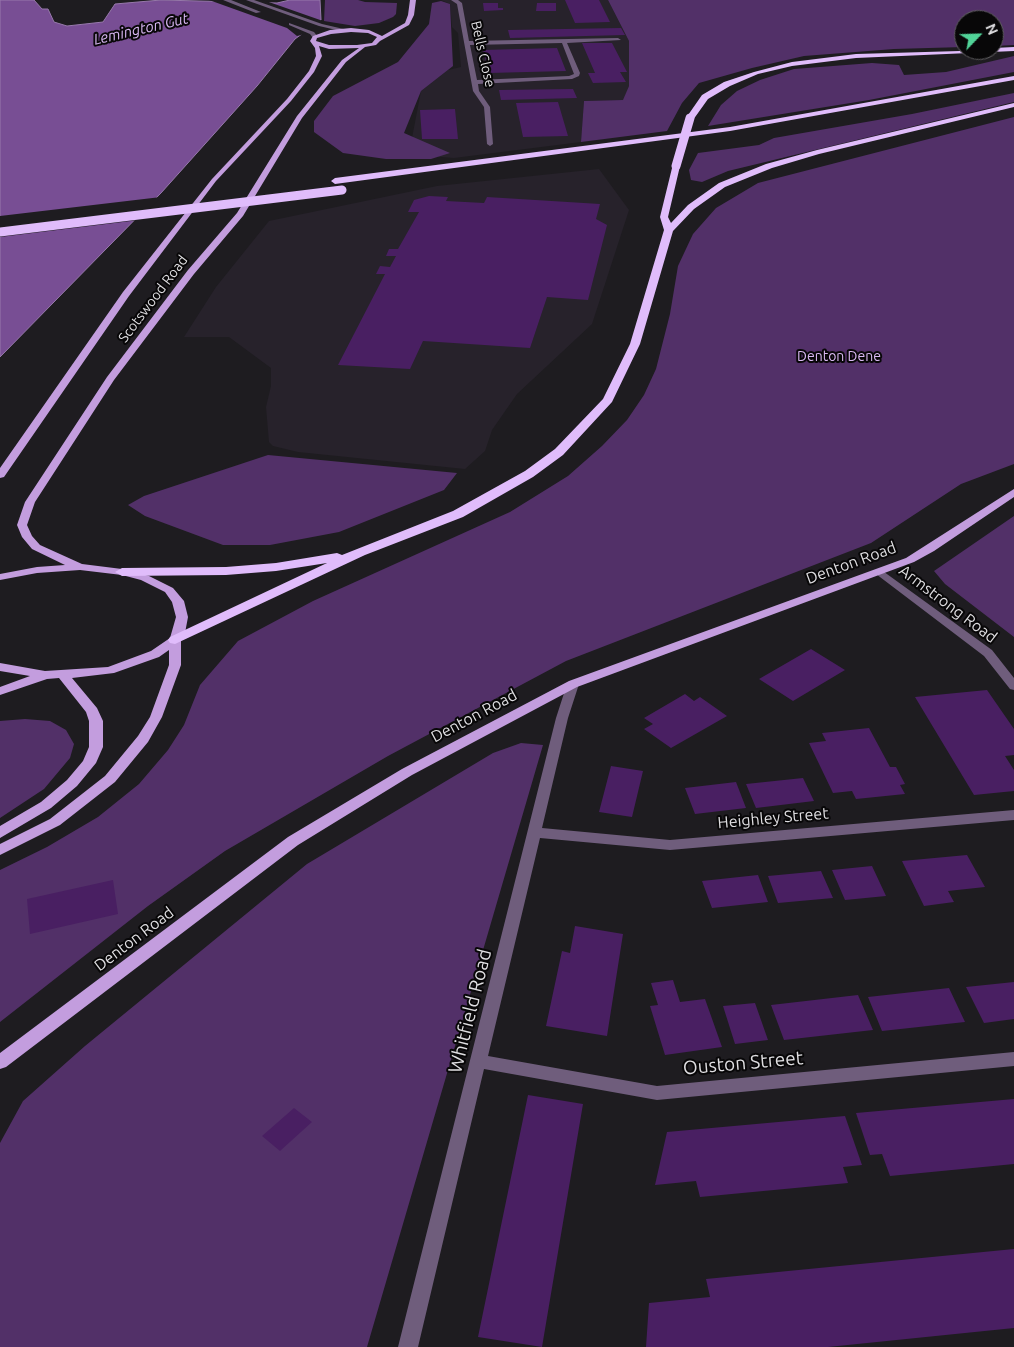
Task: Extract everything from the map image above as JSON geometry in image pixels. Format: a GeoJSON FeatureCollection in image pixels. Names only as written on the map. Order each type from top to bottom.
{"type":"FeatureCollection","features":[{"type":"Feature","properties":{"kind":"highway"},"geometry":{"type":"LineString","coordinates":[[670,230],[664,217],[690,118],[705,97],[727,84],[756,73],[792,64],[856,56],[1014,50]]}},
{"type":"Feature","properties":{"kind":"highway"},"geometry":{"type":"LineString","coordinates":[[326,182],[721,130],[883,103],[1014,78]]}},
{"type":"Feature","properties":{"kind":"highway"},"geometry":{"type":"LineString","coordinates":[[175,640],[360,552],[422,530],[496,494],[529,474],[559,452],[584,429],[608,400],[623,372],[635,344],[670,230],[691,207],[714,191],[745,174],[769,166],[1014,105]]}},
{"type":"Feature","properties":{"kind":"highway"},"geometry":{"type":"LineString","coordinates":[[881,113],[890,111]]}},
{"type":"Feature","properties":{"kind":"highway"},"geometry":{"type":"LineString","coordinates":[[668,147],[780,130]]}},
{"type":"Feature","properties":{"kind":"highway"},"geometry":{"type":"LineString","coordinates":[[237,193],[266,189]]}},
{"type":"Feature","properties":{"kind":"highway"},"geometry":{"type":"LineString","coordinates":[[0,232],[347,189]]}},
{"type":"Feature","properties":{"kind":"highway"},"geometry":{"type":"LineString","coordinates":[[188,199],[217,195]]}},
{"type":"Feature","properties":{"kind":"highway"},"geometry":{"type":"LineString","coordinates":[[122,572],[254,569],[305,563],[360,552]]}},
{"type":"Feature","properties":{"kind":"main road"},"geometry":{"type":"LineString","coordinates":[[389,25],[410,18],[413,0]]}},
{"type":"Feature","properties":{"kind":"main road","name":"Scotswood Road"},"geometry":{"type":"LineString","coordinates":[[80,567],[46,554],[27,537],[22,525],[30,502],[110,379],[191,272],[240,214],[299,117],[344,61],[404,27],[410,18]]}},
{"type":"Feature","properties":{"kind":"main road"},"geometry":{"type":"LineString","coordinates":[[314,38],[330,32],[379,28]]}},
{"type":"Feature","properties":{"kind":"main road"},"geometry":{"type":"LineString","coordinates":[[357,30],[377,34],[380,39]]}},
{"type":"Feature","properties":{"kind":"main road"},"geometry":{"type":"LineString","coordinates":[[314,38],[336,48],[370,45]]}},
{"type":"Feature","properties":{"kind":"main road","name":"Scotswood Road"},"geometry":{"type":"LineString","coordinates":[[0,474],[126,294],[214,180],[289,100],[312,71],[319,56],[314,38]]}},
{"type":"Feature","properties":{"kind":"main road","name":"Denton Road"},"geometry":{"type":"LineString","coordinates":[[0,1062],[247,875],[317,825],[428,760],[573,684],[679,643],[880,572],[930,549],[1014,492]]}},
{"type":"Feature","properties":{"kind":"main road"},"geometry":{"type":"LineString","coordinates":[[0,577],[37,570],[80,567],[122,572],[158,584],[174,595],[182,617],[175,640],[175,665],[156,717],[143,739],[110,779],[55,822],[0,850]]}},
{"type":"Feature","properties":{"kind":"main road"},"geometry":{"type":"LineString","coordinates":[[0,667],[45,675],[92,673],[155,654],[175,640]]}},
{"type":"Feature","properties":{"kind":"main road"},"geometry":{"type":"LineString","coordinates":[[0,691],[45,675]]}},
{"type":"Feature","properties":{"kind":"main road"},"geometry":{"type":"LineString","coordinates":[[0,833],[46,805],[72,783],[89,763],[96,747],[96,721],[92,711],[63,675]]}},
{"type":"Feature","properties":{"kind":"street"},"geometry":{"type":"LineString","coordinates":[[226,0],[269,16]]}},
{"type":"Feature","properties":{"kind":"street"},"geometry":{"type":"LineString","coordinates":[[249,0],[344,30]]}},
{"type":"Feature","properties":{"kind":"street","name":"Bells Close"},"geometry":{"type":"LineString","coordinates":[[454,0],[459,3],[476,91],[487,107],[490,144]]}},
{"type":"Feature","properties":{"kind":"street"},"geometry":{"type":"LineString","coordinates":[[287,22],[314,38]]}},
{"type":"Feature","properties":{"kind":"street"},"geometry":{"type":"LineString","coordinates":[[468,43],[618,40]]}},
{"type":"Feature","properties":{"kind":"street"},"geometry":{"type":"LineString","coordinates":[[474,82],[574,77],[577,73],[564,41]]}},
{"type":"Feature","properties":{"kind":"street","name":"Armstrong Road"},"geometry":{"type":"LineString","coordinates":[[880,572],[988,652],[1014,686]]}},
{"type":"Feature","properties":{"kind":"street","name":"Whitfield Road"},"geometry":{"type":"LineString","coordinates":[[411,1346],[534,832],[562,718],[573,684]]}},
{"type":"Feature","properties":{"kind":"street","name":"Heighley Street"},"geometry":{"type":"LineString","coordinates":[[534,832],[670,845],[1014,815]]}},
{"type":"Feature","properties":{"kind":"street","name":"Ouston Street"},"geometry":{"type":"LineString","coordinates":[[478,1061],[657,1093],[1014,1059]]}},
{"type":"Feature","properties":{"kind":"shaded area"},"geometry":{"type":"Polygon","coordinates":[[[441,0],[608,0],[629,41],[629,86],[624,100],[584,101],[581,142],[454,158],[429,156],[412,138],[421,91],[448,70],[461,67],[458,33],[452,27],[450,4],[441,0]]]}},
{"type":"Feature","properties":{"kind":"shaded area"},"geometry":{"type":"Polygon","coordinates":[[[599,169],[629,210],[592,324],[517,394],[492,430],[485,451],[465,469],[298,452],[273,446],[269,442],[266,407],[271,386],[271,368],[229,337],[184,337],[216,287],[269,221],[437,186],[599,169]]]}},
{"type":"Feature","properties":{"kind":"green space"},"geometry":{"type":"Polygon","coordinates":[[[325,0],[397,3],[396,14],[379,23],[355,26],[324,21],[325,0]]]}},
{"type":"Feature","properties":{"kind":"green space"},"geometry":{"type":"Polygon","coordinates":[[[608,0],[1014,0],[1014,45],[1004,46],[1004,10],[954,10],[954,47],[894,49],[804,56],[752,68],[699,83],[682,103],[667,131],[581,142],[584,101],[623,100],[629,86],[629,41],[608,0]]]}},
{"type":"Feature","properties":{"kind":"green space"},"geometry":{"type":"Polygon","coordinates":[[[441,1],[450,4],[453,66],[421,91],[404,133],[450,153],[431,159],[386,159],[343,153],[314,132],[314,121],[333,96],[398,62],[429,24],[432,3],[441,1]]]}},
{"type":"Feature","properties":{"kind":"green space"},"geometry":{"type":"Polygon","coordinates":[[[1014,56],[1014,72],[869,100],[708,126],[721,105],[737,91],[760,80],[794,69],[872,63],[899,65],[904,75],[946,72],[1004,60],[1004,58],[1014,56]]]}},
{"type":"Feature","properties":{"kind":"green space"},"geometry":{"type":"Polygon","coordinates":[[[1014,93],[1014,102],[728,171],[702,182],[691,180],[689,170],[698,153],[759,145],[774,138],[912,114],[1014,93]]]}},
{"type":"Feature","properties":{"kind":"green space","name":"Denton Dene"},"geometry":{"type":"Polygon","coordinates":[[[1014,117],[1014,464],[961,484],[871,543],[566,661],[388,756],[225,851],[148,906],[0,1022],[0,870],[47,847],[98,817],[139,784],[168,750],[184,725],[200,685],[238,641],[313,601],[510,512],[568,476],[602,446],[627,420],[644,395],[656,369],[670,314],[678,266],[693,234],[716,208],[758,183],[1014,117]]]}},
{"type":"Feature","properties":{"kind":"green space"},"geometry":{"type":"Polygon","coordinates":[[[268,455],[457,473],[444,490],[339,532],[270,545],[223,545],[145,516],[128,505],[144,496],[268,455]]]}},
{"type":"Feature","properties":{"kind":"green space"},"geometry":{"type":"Polygon","coordinates":[[[1014,516],[1014,637],[945,584],[934,571],[1014,516]]]}},
{"type":"Feature","properties":{"kind":"green space"},"geometry":{"type":"Polygon","coordinates":[[[25,719],[50,721],[66,730],[74,744],[70,758],[44,789],[0,818],[0,721],[25,719]]]}},
{"type":"Feature","properties":{"kind":"green space"},"geometry":{"type":"Polygon","coordinates":[[[521,743],[543,745],[367,1347],[0,1347],[0,1143],[23,1101],[85,1046],[307,864],[493,753],[521,743]]]}},
{"type":"Feature","properties":{"kind":"water","name":"Lemington Gut"},"geometry":{"type":"Polygon","coordinates":[[[0,0],[34,0],[42,9],[48,9],[54,22],[67,26],[103,22],[115,4],[161,0],[277,3],[290,0],[320,0],[321,20],[295,39],[257,86],[161,193],[0,357],[0,0]]]}},
{"type":"Feature","properties":{"kind":"pier"},"geometry":{"type":"Polygon","coordinates":[[[209,0],[266,1],[323,21],[305,34],[297,36],[287,28],[209,0]]]}},
{"type":"Feature","properties":{"kind":"pier"},"geometry":{"type":"Polygon","coordinates":[[[161,197],[139,220],[0,237],[0,216],[161,197]]]}},
{"type":"Feature","properties":{"kind":"building"},"geometry":{"type":"Polygon","coordinates":[[[565,0],[599,0],[610,22],[575,23],[565,0]]]}},
{"type":"Feature","properties":{"kind":"building"},"geometry":{"type":"Polygon","coordinates":[[[483,3],[498,3],[498,8],[503,8],[503,10],[484,11],[483,3]]]}},
{"type":"Feature","properties":{"kind":"building"},"geometry":{"type":"Polygon","coordinates":[[[537,3],[556,3],[556,11],[536,11],[537,3]]]}},
{"type":"Feature","properties":{"kind":"building"},"geometry":{"type":"Polygon","coordinates":[[[621,28],[625,35],[510,38],[508,30],[621,28]]]}},
{"type":"Feature","properties":{"kind":"building"},"geometry":{"type":"Polygon","coordinates":[[[582,43],[612,43],[627,72],[620,72],[626,82],[593,83],[588,73],[595,73],[582,43]]]}},
{"type":"Feature","properties":{"kind":"building"},"geometry":{"type":"Polygon","coordinates":[[[557,48],[566,71],[489,73],[483,50],[557,48]]]}},
{"type":"Feature","properties":{"kind":"building"},"geometry":{"type":"Polygon","coordinates":[[[573,89],[577,98],[501,100],[499,90],[573,89]]]}},
{"type":"Feature","properties":{"kind":"building"},"geometry":{"type":"Polygon","coordinates":[[[558,102],[568,136],[523,137],[516,103],[558,102]]]}},
{"type":"Feature","properties":{"kind":"building"},"geometry":{"type":"Polygon","coordinates":[[[455,109],[458,139],[422,139],[420,110],[455,109]]]}},
{"type":"Feature","properties":{"kind":"building"},"geometry":{"type":"Polygon","coordinates":[[[429,196],[448,197],[446,201],[484,203],[487,197],[600,204],[596,219],[607,225],[588,300],[547,297],[530,348],[423,341],[410,369],[338,365],[385,274],[376,274],[380,266],[390,267],[396,256],[386,256],[389,249],[398,249],[419,212],[408,212],[414,200],[429,196]]]}},
{"type":"Feature","properties":{"kind":"building"},"geometry":{"type":"Polygon","coordinates":[[[811,649],[845,670],[793,701],[759,679],[811,649]]]}},
{"type":"Feature","properties":{"kind":"building"},"geometry":{"type":"Polygon","coordinates":[[[987,690],[1014,729],[1014,755],[1005,756],[1014,770],[1014,791],[974,795],[915,697],[987,690]]]}},
{"type":"Feature","properties":{"kind":"building"},"geometry":{"type":"Polygon","coordinates":[[[685,694],[694,701],[700,697],[727,716],[671,748],[644,729],[653,724],[644,718],[685,694]]]}},
{"type":"Feature","properties":{"kind":"building"},"geometry":{"type":"Polygon","coordinates":[[[869,728],[890,767],[896,767],[905,784],[900,785],[905,794],[856,799],[852,791],[833,793],[809,743],[826,741],[822,733],[869,728]]]}},
{"type":"Feature","properties":{"kind":"building"},"geometry":{"type":"Polygon","coordinates":[[[611,766],[643,771],[632,817],[599,812],[611,766]]]}},
{"type":"Feature","properties":{"kind":"building"},"geometry":{"type":"Polygon","coordinates":[[[803,778],[814,801],[756,808],[746,784],[803,778]]]}},
{"type":"Feature","properties":{"kind":"building"},"geometry":{"type":"Polygon","coordinates":[[[736,782],[746,808],[695,814],[685,788],[736,782]]]}},
{"type":"Feature","properties":{"kind":"building"},"geometry":{"type":"Polygon","coordinates":[[[967,855],[985,887],[948,891],[954,902],[924,906],[902,861],[967,855]]]}},
{"type":"Feature","properties":{"kind":"building"},"geometry":{"type":"Polygon","coordinates":[[[872,866],[886,896],[845,900],[832,870],[872,866]]]}},
{"type":"Feature","properties":{"kind":"building"},"geometry":{"type":"Polygon","coordinates":[[[821,871],[833,898],[778,903],[768,876],[821,871]]]}},
{"type":"Feature","properties":{"kind":"building"},"geometry":{"type":"Polygon","coordinates":[[[758,875],[768,902],[712,908],[702,881],[758,875]]]}},
{"type":"Feature","properties":{"kind":"building"},"geometry":{"type":"Polygon","coordinates":[[[113,880],[118,914],[30,934],[27,899],[113,880]]]}},
{"type":"Feature","properties":{"kind":"building"},"geometry":{"type":"Polygon","coordinates":[[[575,926],[623,934],[607,1036],[546,1026],[562,951],[570,953],[575,926]]]}},
{"type":"Feature","properties":{"kind":"building"},"geometry":{"type":"Polygon","coordinates":[[[673,980],[680,1002],[705,999],[722,1047],[665,1055],[650,1006],[658,1005],[651,983],[673,980]]]}},
{"type":"Feature","properties":{"kind":"building"},"geometry":{"type":"Polygon","coordinates":[[[1014,982],[1014,1019],[984,1023],[966,987],[1014,982]]]}},
{"type":"Feature","properties":{"kind":"building"},"geometry":{"type":"Polygon","coordinates":[[[949,988],[965,1022],[882,1031],[868,997],[949,988]]]}},
{"type":"Feature","properties":{"kind":"building"},"geometry":{"type":"Polygon","coordinates":[[[858,995],[873,1030],[784,1040],[771,1005],[858,995]]]}},
{"type":"Feature","properties":{"kind":"building"},"geometry":{"type":"Polygon","coordinates":[[[755,1003],[768,1040],[735,1044],[723,1006],[755,1003]]]}},
{"type":"Feature","properties":{"kind":"building"},"geometry":{"type":"Polygon","coordinates":[[[528,1095],[583,1104],[542,1347],[478,1337],[528,1095]]]}},
{"type":"Feature","properties":{"kind":"building"},"geometry":{"type":"Polygon","coordinates":[[[1014,1099],[1014,1164],[890,1176],[882,1154],[870,1155],[856,1113],[1014,1099]]]}},
{"type":"Feature","properties":{"kind":"building"},"geometry":{"type":"Polygon","coordinates":[[[294,1108],[312,1122],[280,1151],[262,1136],[294,1108]]]}},
{"type":"Feature","properties":{"kind":"building"},"geometry":{"type":"Polygon","coordinates":[[[845,1116],[862,1165],[843,1167],[848,1183],[700,1197],[696,1181],[655,1185],[667,1132],[845,1116]]]}},
{"type":"Feature","properties":{"kind":"building"},"geometry":{"type":"Polygon","coordinates":[[[1014,1249],[1014,1328],[828,1347],[646,1347],[649,1303],[710,1297],[706,1279],[1014,1249]]]}}]}
